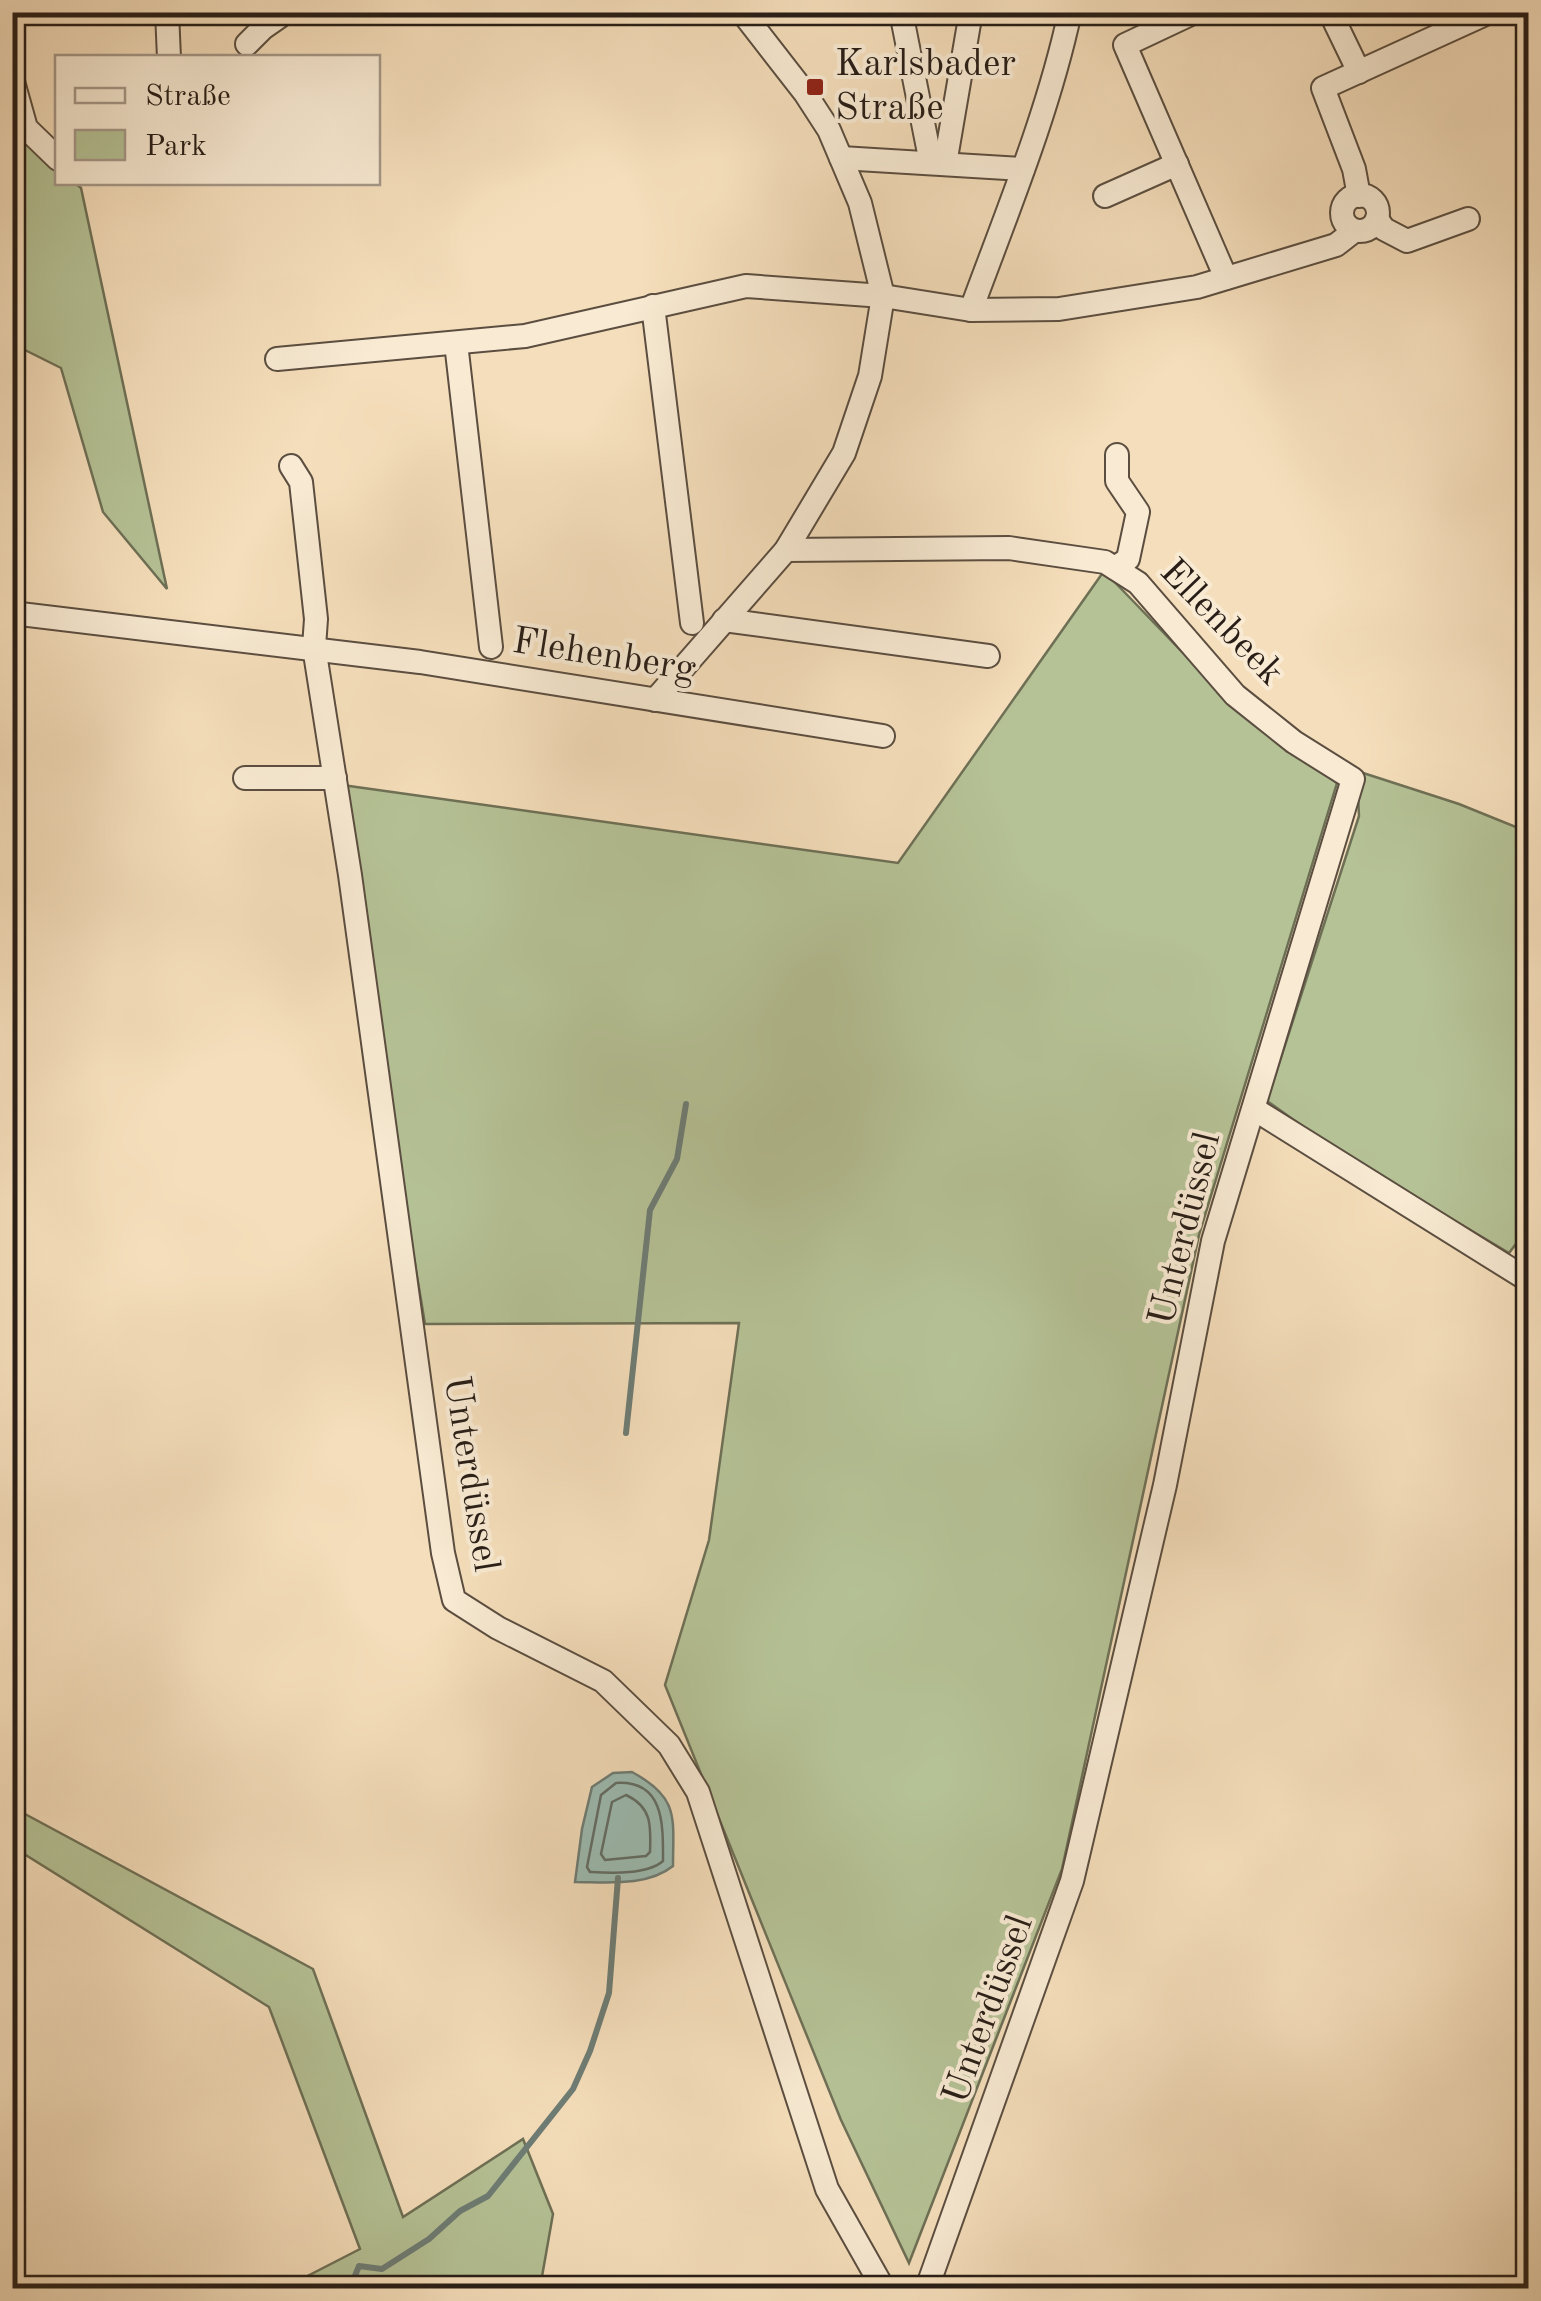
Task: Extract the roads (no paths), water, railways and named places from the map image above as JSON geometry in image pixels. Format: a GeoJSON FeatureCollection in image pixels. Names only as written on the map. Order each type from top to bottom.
{"type":"FeatureCollection","features":[{"type":"Feature","properties":{"kind":"street"},"geometry":{"type":"LineString","coordinates":[[167,12],[169,55]]}},
{"type":"Feature","properties":{"kind":"street"},"geometry":{"type":"LineString","coordinates":[[247,44],[286,12]]}},
{"type":"Feature","properties":{"kind":"street"},"geometry":{"type":"LineString","coordinates":[[656,700],[786,550],[844,453],[870,376],[882,296],[860,202],[829,130],[742,12]]}},
{"type":"Feature","properties":{"kind":"street"},"geometry":{"type":"LineString","coordinates":[[902,12],[938,164]]}},
{"type":"Feature","properties":{"kind":"street"},"geometry":{"type":"LineString","coordinates":[[938,164],[971,12]]}},
{"type":"Feature","properties":{"kind":"street"},"geometry":{"type":"LineString","coordinates":[[970,310],[1023,169],[1070,12]]}},
{"type":"Feature","properties":{"kind":"street"},"geometry":{"type":"LineString","coordinates":[[1195,12],[1125,46],[1226,278]]}},
{"type":"Feature","properties":{"kind":"street"},"geometry":{"type":"LineString","coordinates":[[1330,12],[1358,72]]}},
{"type":"Feature","properties":{"kind":"street"},"geometry":{"type":"LineString","coordinates":[[1359,196],[1354,169],[1323,88],[1490,12]]}},
{"type":"Feature","properties":{"kind":"street"},"geometry":{"type":"LineString","coordinates":[[12,78],[26,128],[55,156]]}},
{"type":"Feature","properties":{"kind":"street"},"geometry":{"type":"LineString","coordinates":[[841,158],[1023,169]]}},
{"type":"Feature","properties":{"kind":"street"},"geometry":{"type":"LineString","coordinates":[[1106,196],[1177,164]]}},
{"type":"Feature","properties":{"kind":"street"},"geometry":{"type":"LineString","coordinates":[[1354,232],[1343,222],[1342,207],[1359,196],[1366,196],[1377,205],[1377,220],[1384,228],[1407,241],[1468,219]]}},
{"type":"Feature","properties":{"kind":"street"},"geometry":{"type":"LineString","coordinates":[[277,359],[524,336],[746,286],[882,296],[970,310],[1059,309],[1196,287],[1336,246],[1354,232],[1368,230],[1377,220]]}},
{"type":"Feature","properties":{"kind":"street"},"geometry":{"type":"LineString","coordinates":[[653,306],[692,623]]}},
{"type":"Feature","properties":{"kind":"street"},"geometry":{"type":"LineString","coordinates":[[456,343],[491,647]]}},
{"type":"Feature","properties":{"kind":"street"},"geometry":{"type":"LineString","coordinates":[[1114,568],[1128,559],[1138,512],[1118,481],[1117,456]]}},
{"type":"Feature","properties":{"kind":"street"},"geometry":{"type":"LineString","coordinates":[[245,778],[334,778],[314,647],[316,620],[302,482],[291,466]]}},
{"type":"Feature","properties":{"kind":"street","name":"Ellenbeek"},"geometry":{"type":"LineString","coordinates":[[786,550],[1009,548],[1105,562],[1138,583],[1236,695],[1294,742],[1353,778]]}},
{"type":"Feature","properties":{"kind":"street","name":"Flehenberg"},"geometry":{"type":"LineString","coordinates":[[12,613],[314,647],[883,736]]}},
{"type":"Feature","properties":{"kind":"street"},"geometry":{"type":"LineString","coordinates":[[724,620],[988,656]]}},
{"type":"Feature","properties":{"kind":"street","name":"Unterdüssel"},"geometry":{"type":"LineString","coordinates":[[334,778],[443,1553],[454,1600],[498,1628],[603,1680],[669,1745],[698,1792],[827,2189],[883,2288]]}},
{"type":"Feature","properties":{"kind":"street","name":"Unterdüssel"},"geometry":{"type":"LineString","coordinates":[[927,2288],[1072,1881],[1166,1485],[1213,1241],[1353,778]]}},
{"type":"Feature","properties":{"kind":"street","name":"Unterdüssel"},"geometry":{"type":"LineString","coordinates":[[1254,1109],[1528,1280]]}},
{"type":"Feature","properties":{"kind":"water"},"geometry":{"type":"Polygon","coordinates":[[[632,1772],[659,1791],[666,1801],[673,1822],[673,1866],[639,1880],[575,1882],[592,1787],[613,1773],[632,1772]]]}},
{"type":"Feature","properties":{"kind":"waterway"},"geometry":{"type":"LineString","coordinates":[[626,1433],[650,1210],[677,1159],[686,1104]]}},
{"type":"Feature","properties":{"kind":"waterway"},"geometry":{"type":"LineString","coordinates":[[350,2288],[359,2266],[382,2269],[429,2239],[460,2211],[488,2196],[573,2089],[609,1993],[618,1878]]}},
{"type":"Feature","properties":{"kind":"place","name":"Karlsbader Straße"},"geometry":{"type":"Point","coordinates":[815,87]}}]}
